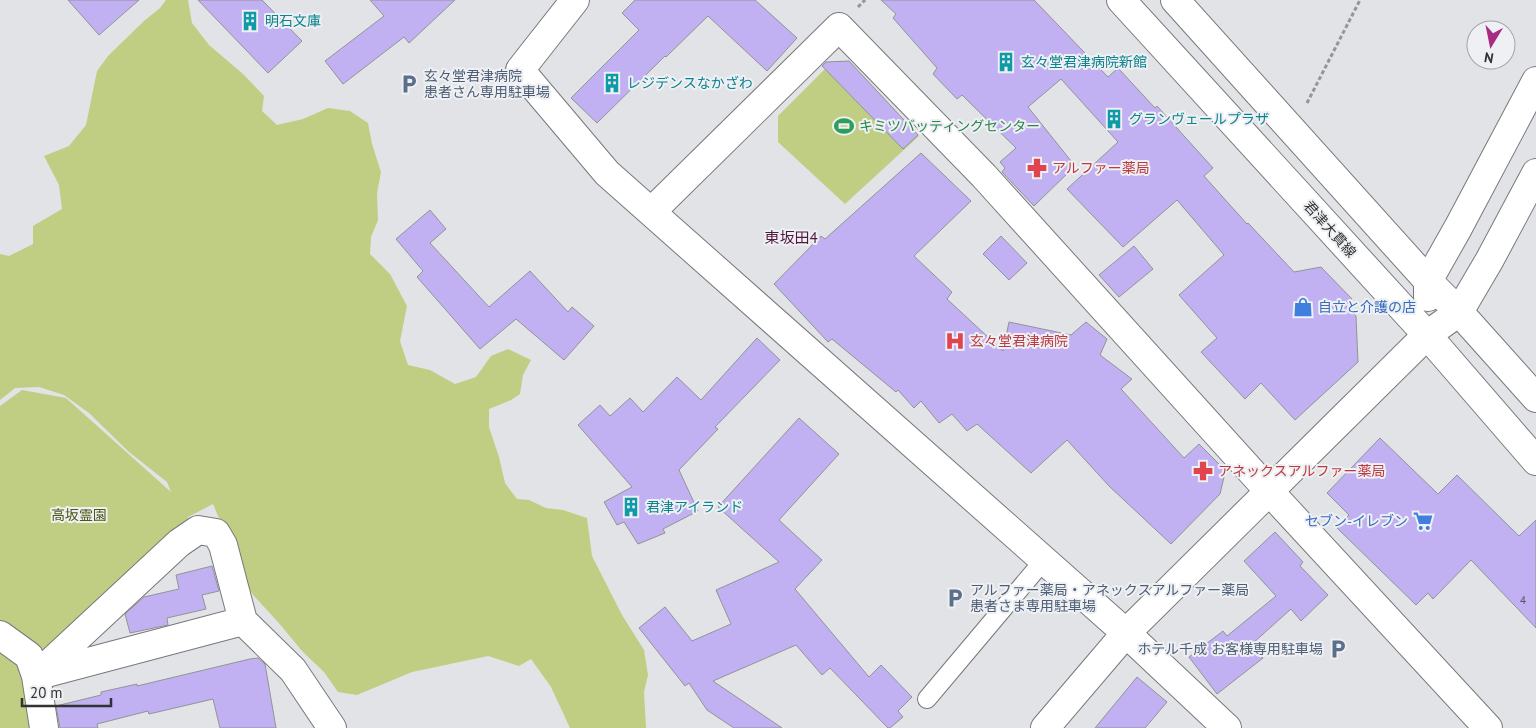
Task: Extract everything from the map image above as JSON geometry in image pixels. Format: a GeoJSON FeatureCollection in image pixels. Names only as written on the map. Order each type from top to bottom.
{"type":"FeatureCollection","features":[{"type":"Feature","properties":{"kind":"street"},"geometry":{"type":"LineString","coordinates":[[575,0],[520,70],[607,173],[1126,633],[1227,728]]}},
{"type":"Feature","properties":{"kind":"street","name":"君津大貫線"},"geometry":{"type":"LineString","coordinates":[[1121,0],[1427,335],[1536,461]]}},
{"type":"Feature","properties":{"kind":"street"},"geometry":{"type":"LineString","coordinates":[[1175,0],[1536,398]]}},
{"type":"Feature","properties":{"kind":"street"},"geometry":{"type":"LineString","coordinates":[[651,212],[840,28],[984,176],[1269,491],[1488,728]]}},
{"type":"Feature","properties":{"kind":"street"},"geometry":{"type":"LineString","coordinates":[[1427,335],[1428,281],[1536,81]]}},
{"type":"Feature","properties":{"kind":"street"},"geometry":{"type":"LineString","coordinates":[[1045,728],[1126,633],[1427,335],[1459,312],[1536,173]]}},
{"type":"Feature","properties":{"kind":"street"},"geometry":{"type":"LineString","coordinates":[[36,676],[179,543],[198,530],[216,533],[222,545],[243,621],[293,670],[332,728]]}},
{"type":"Feature","properties":{"kind":"street"},"geometry":{"type":"LineString","coordinates":[[36,676],[243,621]]}},
{"type":"Feature","properties":{"kind":"street"},"geometry":{"type":"LineString","coordinates":[[0,635],[29,656],[36,676],[44,728]]}},
{"type":"Feature","properties":{"kind":"lane"},"geometry":{"type":"LineString","coordinates":[[927,699],[1044,560]]}},
{"type":"Feature","properties":{"kind":"path"},"geometry":{"type":"LineString","coordinates":[[1307,104],[1360,0]]}},
{"type":"Feature","properties":{"kind":"green space","name":"高坂霊園"},"geometry":{"type":"Polygon","coordinates":[[[166,0],[188,0],[192,23],[209,45],[243,74],[264,96],[262,111],[277,125],[303,119],[328,108],[350,111],[368,123],[372,144],[381,172],[377,193],[378,220],[371,237],[370,254],[390,274],[407,306],[400,341],[408,365],[430,370],[455,384],[476,377],[491,356],[508,349],[531,360],[523,375],[520,394],[489,409],[489,427],[505,483],[517,499],[529,500],[546,508],[563,510],[587,518],[592,556],[622,615],[644,650],[648,675],[644,692],[646,728],[570,728],[551,687],[531,659],[519,666],[488,656],[412,672],[357,695],[338,692],[324,672],[302,651],[254,596],[236,569],[229,542],[213,504],[188,517],[187,524],[42,656],[0,627],[0,406],[22,390],[66,398],[171,492],[167,482],[129,452],[89,413],[64,395],[39,387],[15,388],[0,400],[0,254],[9,256],[33,244],[33,226],[62,209],[59,185],[44,156],[69,146],[86,125],[97,71],[108,56],[160,8],[166,0]]]}},
{"type":"Feature","properties":{"kind":"green space","name":"キミツバッティングセンター"},"geometry":{"type":"Polygon","coordinates":[[[835,61],[849,61],[919,136],[845,204],[778,142],[778,116],[835,61]]]}},
{"type":"Feature","properties":{"kind":"green space"},"geometry":{"type":"Polygon","coordinates":[[[0,640],[19,660],[33,728],[0,728],[0,640]]]}},
{"type":"Feature","properties":{"kind":"building"},"geometry":{"type":"Polygon","coordinates":[[[68,0],[139,0],[99,35],[68,0]]]}},
{"type":"Feature","properties":{"kind":"building","name":"明石文庫"},"geometry":{"type":"Polygon","coordinates":[[[198,0],[262,0],[302,41],[268,73],[198,0]]]}},
{"type":"Feature","properties":{"kind":"building"},"geometry":{"type":"Polygon","coordinates":[[[370,0],[455,0],[409,43],[404,37],[343,84],[325,61],[384,16],[370,0]]]}},
{"type":"Feature","properties":{"kind":"building"},"geometry":{"type":"Polygon","coordinates":[[[635,0],[755,0],[797,38],[767,71],[708,16],[597,123],[571,98],[639,30],[622,13],[635,0]]]}},
{"type":"Feature","properties":{"kind":"building"},"geometry":{"type":"Polygon","coordinates":[[[881,0],[1034,0],[1108,77],[1118,68],[1155,108],[1157,106],[1213,168],[1204,176],[1294,272],[1321,267],[1352,299],[1345,305],[1356,316],[1358,362],[1295,420],[1261,383],[1245,399],[1201,352],[1217,338],[1179,295],[1224,255],[1177,200],[1123,247],[1067,189],[1118,142],[1061,79],[1028,107],[1075,166],[1034,206],[1002,172],[1005,168],[1000,162],[1016,148],[962,95],[957,99],[933,74],[937,68],[893,18],[896,14],[881,0]]]}},
{"type":"Feature","properties":{"kind":"building"},"geometry":{"type":"Polygon","coordinates":[[[849,61],[918,135],[903,149],[822,66],[826,62],[849,61]]]}},
{"type":"Feature","properties":{"kind":"building"},"geometry":{"type":"Polygon","coordinates":[[[921,153],[971,201],[914,256],[952,292],[947,299],[1003,351],[1009,322],[1071,335],[1086,322],[1107,339],[1100,355],[1132,379],[1121,389],[1184,458],[1199,444],[1220,465],[1224,472],[1224,477],[1220,494],[1171,544],[1109,486],[1067,440],[1031,473],[977,424],[967,431],[952,414],[939,423],[921,401],[914,408],[898,390],[896,392],[832,339],[828,342],[774,284],[821,236],[825,239],[921,153]]]}},
{"type":"Feature","properties":{"kind":"building"},"geometry":{"type":"Polygon","coordinates":[[[430,210],[446,229],[430,243],[489,307],[530,271],[568,312],[572,307],[594,326],[564,360],[516,319],[480,349],[417,277],[423,271],[396,239],[430,210]]]}},
{"type":"Feature","properties":{"kind":"building"},"geometry":{"type":"Polygon","coordinates":[[[1001,236],[1027,263],[1009,280],[983,254],[1001,236]]]}},
{"type":"Feature","properties":{"kind":"building"},"geometry":{"type":"Polygon","coordinates":[[[1134,246],[1153,269],[1119,297],[1099,275],[1134,246]]]}},
{"type":"Feature","properties":{"kind":"building"},"geometry":{"type":"Polygon","coordinates":[[[757,338],[780,360],[715,427],[718,429],[679,470],[698,511],[663,529],[665,533],[638,544],[624,522],[617,525],[604,502],[632,487],[578,425],[600,405],[610,416],[630,398],[643,412],[677,377],[701,400],[757,338]]]}},
{"type":"Feature","properties":{"kind":"building"},"geometry":{"type":"Polygon","coordinates":[[[799,418],[839,454],[779,520],[822,560],[795,589],[869,677],[881,665],[912,697],[898,711],[903,717],[890,728],[830,668],[822,675],[796,645],[713,681],[782,728],[734,728],[707,710],[689,683],[685,686],[639,628],[665,607],[692,641],[731,624],[716,590],[779,562],[718,507],[799,418]]]}},
{"type":"Feature","properties":{"kind":"building","name":"セブン-イレブン"},"geometry":{"type":"Polygon","coordinates":[[[1380,438],[1438,494],[1457,475],[1519,536],[1536,520],[1536,628],[1471,560],[1433,599],[1428,593],[1416,605],[1337,528],[1349,515],[1327,493],[1380,438]]]}},
{"type":"Feature","properties":{"kind":"building"},"geometry":{"type":"Polygon","coordinates":[[[1275,532],[1303,562],[1300,566],[1328,595],[1301,621],[1291,609],[1252,644],[1263,658],[1217,694],[1189,657],[1223,631],[1227,636],[1276,596],[1244,561],[1275,532]]]}},
{"type":"Feature","properties":{"kind":"building"},"geometry":{"type":"Polygon","coordinates":[[[212,566],[219,591],[202,595],[206,609],[167,618],[168,625],[130,633],[125,614],[144,597],[179,589],[176,575],[212,566]]]}},
{"type":"Feature","properties":{"kind":"building"},"geometry":{"type":"Polygon","coordinates":[[[258,658],[265,664],[276,728],[220,728],[213,699],[149,714],[148,711],[97,724],[98,728],[60,728],[56,706],[101,695],[101,692],[137,684],[137,686],[258,658]]]}},
{"type":"Feature","properties":{"kind":"building"},"geometry":{"type":"Polygon","coordinates":[[[1137,677],[1167,702],[1145,728],[1095,728],[1137,677]]]}},
{"type":"Feature","properties":{"kind":"place","name":"明石文庫"},"geometry":{"type":"Point","coordinates":[250,21]}},
{"type":"Feature","properties":{"kind":"place","name":"玄々堂君津病院新館"},"geometry":{"type":"Point","coordinates":[1006,62]}},
{"type":"Feature","properties":{"kind":"place","name":"レジデンスなかざわ"},"geometry":{"type":"Point","coordinates":[612,83]}},
{"type":"Feature","properties":{"kind":"place","name":"玄々堂君津病院 患者さん専用駐車場"},"geometry":{"type":"Point","coordinates":[409,84]}},
{"type":"Feature","properties":{"kind":"place","name":"グランヴェールプラザ"},"geometry":{"type":"Point","coordinates":[1114,119]}},
{"type":"Feature","properties":{"kind":"place","name":"キミツバッティングセンター"},"geometry":{"type":"Point","coordinates":[844,126]}},
{"type":"Feature","properties":{"kind":"place","name":"アルファー薬局"},"geometry":{"type":"Point","coordinates":[1037,168]}},
{"type":"Feature","properties":{"kind":"place","name":"自立と介護の店"},"geometry":{"type":"Point","coordinates":[1303,307]}},
{"type":"Feature","properties":{"kind":"place","name":"玄々堂君津病院"},"geometry":{"type":"Point","coordinates":[955,341]}},
{"type":"Feature","properties":{"kind":"place","name":"アネックスアルファー薬局"},"geometry":{"type":"Point","coordinates":[1203,471]}},
{"type":"Feature","properties":{"kind":"place","name":"君津アイランド"},"geometry":{"type":"Point","coordinates":[631,507]}},
{"type":"Feature","properties":{"kind":"place","name":"セブン-イレブン"},"geometry":{"type":"Point","coordinates":[1423,521]}},
{"type":"Feature","properties":{"kind":"place","name":"アルファー薬局・アネックスアルファー薬局 患者さま専用駐車場"},"geometry":{"type":"Point","coordinates":[955,598]}},
{"type":"Feature","properties":{"kind":"place","name":"ホテル千成 お客様専用駐車場"},"geometry":{"type":"Point","coordinates":[1338,649]}},
{"type":"Feature","properties":{"kind":"district","name":"東坂田4"},"geometry":{"type":"Point","coordinates":[791,238]}}]}
